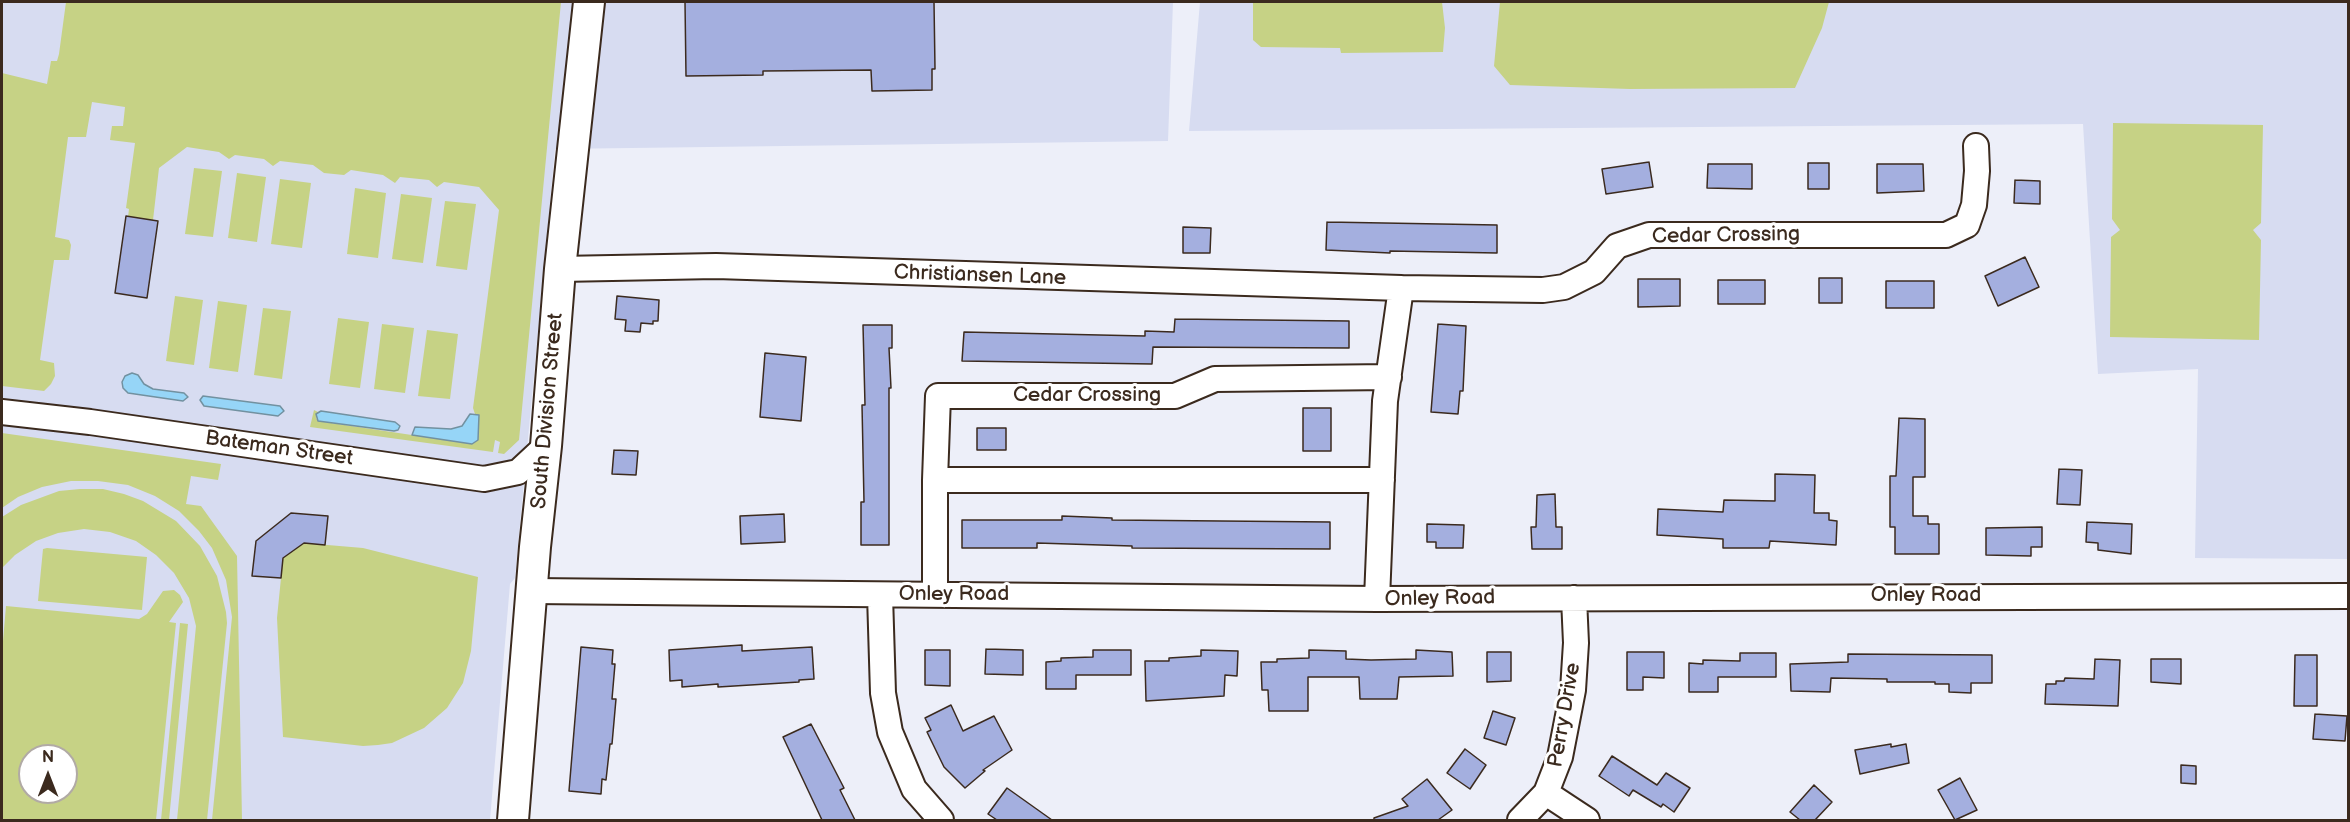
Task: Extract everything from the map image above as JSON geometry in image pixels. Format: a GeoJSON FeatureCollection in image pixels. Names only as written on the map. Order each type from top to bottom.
{"type":"FeatureCollection","features":[{"type":"Feature","properties":{"kind":"street","name":"South Division Street"},"geometry":{"type":"LineString","coordinates":[[513,820],[560,269],[589,2]]}},
{"type":"Feature","properties":{"kind":"street","name":"Cedar Crossing"},"geometry":{"type":"LineString","coordinates":[[1401,288],[1543,290],[1564,287],[1594,272],[1617,246],[1649,235],[1946,235],[1967,225],[1974,205],[1977,171],[1976,146]]}},
{"type":"Feature","properties":{"kind":"street","name":"Christiansen Lane"},"geometry":{"type":"LineString","coordinates":[[560,269],[716,266],[1401,288]]}},
{"type":"Feature","properties":{"kind":"street"},"geometry":{"type":"LineString","coordinates":[[1377,599],[1385,401],[1401,288]]}},
{"type":"Feature","properties":{"kind":"street","name":"Cedar Crossing"},"geometry":{"type":"LineString","coordinates":[[935,595],[938,396],[1175,396],[1215,379],[1389,377]]}},
{"type":"Feature","properties":{"kind":"street","name":"Bateman Street"},"geometry":{"type":"LineString","coordinates":[[2,412],[90,422],[484,479],[518,472],[546,446]]}},
{"type":"Feature","properties":{"kind":"street"},"geometry":{"type":"LineString","coordinates":[[935,480],[1382,480]]}},
{"type":"Feature","properties":{"kind":"street","name":"Onley Road"},"geometry":{"type":"LineString","coordinates":[[532,591],[1377,599],[2349,596]]}},
{"type":"Feature","properties":{"kind":"street"},"geometry":{"type":"LineString","coordinates":[[880,595],[883,693],[890,732],[914,789],[941,820]]}},
{"type":"Feature","properties":{"kind":"street","name":"Perry Drive"},"geometry":{"type":"LineString","coordinates":[[1520,820],[1546,793],[1560,757],[1573,690],[1576,643],[1574,598]]}},
{"type":"Feature","properties":{"kind":"street"},"geometry":{"type":"LineString","coordinates":[[1546,793],[1587,820]]}},
{"type":"Feature","properties":{"kind":"shaded area"},"geometry":{"type":"Polygon","coordinates":[[[2,2],[1173,2],[1168,141],[555,149],[515,578],[510,584],[490,820],[2,820],[2,2]]]}},
{"type":"Feature","properties":{"kind":"shaded area"},"geometry":{"type":"Polygon","coordinates":[[[1200,2],[2348,2],[2348,559],[2195,558],[2198,369],[2098,374],[2083,124],[1189,131],[1200,2]]]}},
{"type":"Feature","properties":{"kind":"green space"},"geometry":{"type":"Polygon","coordinates":[[[66,2],[561,2],[519,440],[504,454],[498,453],[500,442],[495,440],[493,452],[310,427],[314,410],[318,412],[316,418],[318,421],[472,444],[478,440],[479,416],[475,414],[473,408],[499,210],[479,187],[444,182],[437,187],[429,180],[400,177],[395,183],[383,175],[351,170],[344,175],[324,173],[313,165],[280,161],[273,166],[264,159],[235,155],[229,159],[219,152],[187,147],[159,168],[153,220],[128,217],[129,209],[126,208],[135,143],[110,140],[112,126],[123,126],[125,107],[92,102],[86,137],[68,137],[55,237],[69,240],[71,245],[69,260],[54,260],[40,360],[54,363],[55,376],[44,391],[2,386],[2,73],[47,84],[51,61],[57,61],[59,54],[66,2]]]}},
{"type":"Feature","properties":{"kind":"green space"},"geometry":{"type":"Polygon","coordinates":[[[1253,2],[1442,2],[1445,28],[1443,52],[1341,53],[1340,48],[1261,47],[1253,40],[1253,2]]]}},
{"type":"Feature","properties":{"kind":"green space"},"geometry":{"type":"Polygon","coordinates":[[[1500,2],[1829,2],[1822,28],[1795,88],[1630,89],[1510,85],[1494,66],[1500,2]]]}},
{"type":"Feature","properties":{"kind":"green space"},"geometry":{"type":"Polygon","coordinates":[[[2113,123],[2263,125],[2261,223],[2253,230],[2261,240],[2259,340],[2110,337],[2111,237],[2120,230],[2112,219],[2113,123]]]}},
{"type":"Feature","properties":{"kind":"green space"},"geometry":{"type":"Polygon","coordinates":[[[194,168],[222,171],[213,237],[185,234],[194,168]]]}},
{"type":"Feature","properties":{"kind":"green space"},"geometry":{"type":"Polygon","coordinates":[[[237,173],[266,177],[257,242],[228,238],[237,173]]]}},
{"type":"Feature","properties":{"kind":"green space"},"geometry":{"type":"Polygon","coordinates":[[[280,179],[311,183],[302,248],[271,244],[280,179]]]}},
{"type":"Feature","properties":{"kind":"green space"},"geometry":{"type":"Polygon","coordinates":[[[355,188],[386,193],[378,258],[347,254],[355,188]]]}},
{"type":"Feature","properties":{"kind":"green space"},"geometry":{"type":"Polygon","coordinates":[[[401,194],[432,198],[423,263],[392,259],[401,194]]]}},
{"type":"Feature","properties":{"kind":"green space"},"geometry":{"type":"Polygon","coordinates":[[[445,201],[476,204],[467,270],[436,266],[445,201]]]}},
{"type":"Feature","properties":{"kind":"green space"},"geometry":{"type":"Polygon","coordinates":[[[175,296],[203,300],[194,365],[166,361],[175,296]]]}},
{"type":"Feature","properties":{"kind":"green space"},"geometry":{"type":"Polygon","coordinates":[[[218,301],[247,305],[238,372],[209,368],[218,301]]]}},
{"type":"Feature","properties":{"kind":"green space"},"geometry":{"type":"Polygon","coordinates":[[[263,308],[291,311],[282,379],[254,375],[263,308]]]}},
{"type":"Feature","properties":{"kind":"green space"},"geometry":{"type":"Polygon","coordinates":[[[338,318],[369,322],[360,388],[329,384],[338,318]]]}},
{"type":"Feature","properties":{"kind":"green space"},"geometry":{"type":"Polygon","coordinates":[[[382,324],[414,328],[405,393],[374,389],[382,324]]]}},
{"type":"Feature","properties":{"kind":"green space"},"geometry":{"type":"Polygon","coordinates":[[[427,330],[458,334],[450,399],[418,396],[427,330]]]}},
{"type":"Feature","properties":{"kind":"green space"},"geometry":{"type":"Polygon","coordinates":[[[2,433],[221,464],[218,480],[191,476],[186,504],[201,506],[237,556],[242,820],[212,820],[232,617],[226,580],[212,548],[179,511],[155,496],[128,485],[98,481],[71,481],[42,487],[18,497],[2,508],[2,433]]]}},
{"type":"Feature","properties":{"kind":"green space"},"geometry":{"type":"Polygon","coordinates":[[[103,489],[124,494],[143,501],[176,521],[200,546],[217,576],[227,623],[207,820],[177,820],[196,626],[189,598],[174,573],[156,555],[136,541],[110,532],[84,529],[58,533],[36,541],[15,555],[2,568],[2,517],[21,505],[59,491],[103,489]]]}},
{"type":"Feature","properties":{"kind":"green space"},"geometry":{"type":"Polygon","coordinates":[[[304,543],[363,548],[478,577],[471,651],[463,683],[447,708],[424,728],[392,743],[363,746],[283,737],[277,618],[283,558],[304,543]]]}},
{"type":"Feature","properties":{"kind":"green space"},"geometry":{"type":"Polygon","coordinates":[[[43,549],[147,557],[142,610],[38,601],[43,549]]]}},
{"type":"Feature","properties":{"kind":"green space"},"geometry":{"type":"Polygon","coordinates":[[[174,590],[180,595],[183,602],[169,622],[176,623],[156,820],[2,820],[2,653],[6,606],[139,619],[147,614],[163,591],[174,590]]]}},
{"type":"Feature","properties":{"kind":"green space"},"geometry":{"type":"Polygon","coordinates":[[[180,623],[188,624],[169,820],[161,820],[180,623]]]}},
{"type":"Feature","properties":{"kind":"water"},"geometry":{"type":"Polygon","coordinates":[[[132,373],[138,375],[144,384],[153,389],[184,393],[188,397],[183,401],[128,393],[123,388],[122,382],[125,376],[132,373]]]}},
{"type":"Feature","properties":{"kind":"water"},"geometry":{"type":"Polygon","coordinates":[[[203,396],[280,406],[284,411],[278,416],[204,406],[200,400],[203,396]]]}},
{"type":"Feature","properties":{"kind":"water"},"geometry":{"type":"Polygon","coordinates":[[[321,411],[395,422],[400,426],[394,431],[318,421],[316,414],[321,411]]]}},
{"type":"Feature","properties":{"kind":"water"},"geometry":{"type":"Polygon","coordinates":[[[470,414],[479,415],[478,440],[472,444],[412,435],[415,427],[451,429],[462,426],[470,414]]]}},
{"type":"Feature","properties":{"kind":"building"},"geometry":{"type":"Polygon","coordinates":[[[685,2],[934,2],[935,69],[932,69],[932,90],[872,91],[871,70],[763,71],[763,75],[686,76],[685,2]]]}},
{"type":"Feature","properties":{"kind":"building"},"geometry":{"type":"Polygon","coordinates":[[[1649,162],[1653,187],[1606,194],[1602,169],[1649,162]]]}},
{"type":"Feature","properties":{"kind":"building"},"geometry":{"type":"Polygon","coordinates":[[[1808,163],[1829,163],[1829,189],[1808,189],[1808,163]]]}},
{"type":"Feature","properties":{"kind":"building"},"geometry":{"type":"Polygon","coordinates":[[[1708,164],[1752,164],[1752,189],[1707,188],[1708,164]]]}},
{"type":"Feature","properties":{"kind":"building"},"geometry":{"type":"Polygon","coordinates":[[[1877,164],[1923,164],[1924,191],[1877,193],[1877,164]]]}},
{"type":"Feature","properties":{"kind":"building"},"geometry":{"type":"Polygon","coordinates":[[[2015,180],[2040,181],[2040,204],[2014,203],[2015,180]]]}},
{"type":"Feature","properties":{"kind":"building"},"geometry":{"type":"Polygon","coordinates":[[[126,216],[158,221],[147,298],[115,293],[126,216]]]}},
{"type":"Feature","properties":{"kind":"building"},"geometry":{"type":"Polygon","coordinates":[[[1327,222],[1497,225],[1497,253],[1390,251],[1390,253],[1326,250],[1327,222]]]}},
{"type":"Feature","properties":{"kind":"building"},"geometry":{"type":"Polygon","coordinates":[[[1183,227],[1211,228],[1210,253],[1183,253],[1183,227]]]}},
{"type":"Feature","properties":{"kind":"building"},"geometry":{"type":"Polygon","coordinates":[[[2025,257],[2039,287],[1998,306],[1985,276],[2025,257]]]}},
{"type":"Feature","properties":{"kind":"building"},"geometry":{"type":"Polygon","coordinates":[[[1819,278],[1842,278],[1842,303],[1819,303],[1819,278]]]}},
{"type":"Feature","properties":{"kind":"building"},"geometry":{"type":"Polygon","coordinates":[[[1638,279],[1680,279],[1680,306],[1638,307],[1638,279]]]}},
{"type":"Feature","properties":{"kind":"building"},"geometry":{"type":"Polygon","coordinates":[[[1718,280],[1765,280],[1765,304],[1718,304],[1718,280]]]}},
{"type":"Feature","properties":{"kind":"building"},"geometry":{"type":"Polygon","coordinates":[[[1886,281],[1934,281],[1934,308],[1886,308],[1886,281]]]}},
{"type":"Feature","properties":{"kind":"building"},"geometry":{"type":"Polygon","coordinates":[[[617,296],[659,300],[658,321],[653,321],[653,324],[641,323],[640,332],[625,331],[626,320],[615,319],[617,296]]]}},
{"type":"Feature","properties":{"kind":"building"},"geometry":{"type":"Polygon","coordinates":[[[1175,319],[1349,321],[1349,348],[1153,347],[1152,364],[962,361],[964,332],[1145,336],[1145,331],[1174,332],[1175,319]]]}},
{"type":"Feature","properties":{"kind":"building"},"geometry":{"type":"Polygon","coordinates":[[[1438,324],[1466,326],[1463,391],[1460,391],[1458,414],[1431,412],[1438,324]]]}},
{"type":"Feature","properties":{"kind":"building"},"geometry":{"type":"Polygon","coordinates":[[[863,325],[892,325],[892,348],[889,348],[891,388],[889,388],[889,545],[861,545],[861,502],[864,502],[862,405],[865,405],[863,325]]]}},
{"type":"Feature","properties":{"kind":"building"},"geometry":{"type":"Polygon","coordinates":[[[765,353],[806,357],[801,421],[760,417],[765,353]]]}},
{"type":"Feature","properties":{"kind":"building"},"geometry":{"type":"Polygon","coordinates":[[[1303,408],[1331,408],[1331,451],[1303,451],[1303,408]]]}},
{"type":"Feature","properties":{"kind":"building"},"geometry":{"type":"Polygon","coordinates":[[[1899,418],[1925,419],[1925,477],[1913,477],[1913,516],[1928,516],[1928,524],[1939,524],[1939,554],[1895,554],[1895,527],[1890,527],[1890,476],[1896,476],[1899,418]]]}},
{"type":"Feature","properties":{"kind":"building"},"geometry":{"type":"Polygon","coordinates":[[[977,428],[1006,428],[1006,450],[977,450],[977,428]]]}},
{"type":"Feature","properties":{"kind":"building"},"geometry":{"type":"Polygon","coordinates":[[[614,450],[638,451],[636,475],[612,474],[614,450]]]}},
{"type":"Feature","properties":{"kind":"building"},"geometry":{"type":"Polygon","coordinates":[[[2059,469],[2082,470],[2080,505],[2057,504],[2059,469]]]}},
{"type":"Feature","properties":{"kind":"building"},"geometry":{"type":"Polygon","coordinates":[[[1775,474],[1815,475],[1814,513],[1829,513],[1829,520],[1837,521],[1836,545],[1770,541],[1769,548],[1723,548],[1723,539],[1657,535],[1658,509],[1723,512],[1724,500],[1775,501],[1775,474]]]}},
{"type":"Feature","properties":{"kind":"building"},"geometry":{"type":"Polygon","coordinates":[[[1555,494],[1556,527],[1562,527],[1562,549],[1532,549],[1531,527],[1536,527],[1537,495],[1555,494]]]}},
{"type":"Feature","properties":{"kind":"building"},"geometry":{"type":"Polygon","coordinates":[[[291,513],[328,516],[325,545],[304,543],[283,558],[281,578],[252,576],[256,541],[291,513]]]}},
{"type":"Feature","properties":{"kind":"building"},"geometry":{"type":"Polygon","coordinates":[[[784,514],[785,542],[741,544],[740,516],[784,514]]]}},
{"type":"Feature","properties":{"kind":"building"},"geometry":{"type":"Polygon","coordinates":[[[1062,516],[1112,518],[1112,520],[1330,522],[1330,549],[1132,548],[1132,546],[1037,543],[1037,548],[962,548],[962,520],[1062,520],[1062,516]]]}},
{"type":"Feature","properties":{"kind":"building"},"geometry":{"type":"Polygon","coordinates":[[[2087,522],[2132,524],[2131,554],[2098,550],[2098,543],[2086,542],[2087,522]]]}},
{"type":"Feature","properties":{"kind":"building"},"geometry":{"type":"Polygon","coordinates":[[[1427,524],[1464,525],[1463,548],[1436,548],[1436,542],[1427,542],[1427,524]]]}},
{"type":"Feature","properties":{"kind":"building"},"geometry":{"type":"Polygon","coordinates":[[[2042,527],[2042,547],[2031,547],[2031,556],[1986,555],[1986,528],[2042,527]]]}},
{"type":"Feature","properties":{"kind":"building"},"geometry":{"type":"Polygon","coordinates":[[[742,645],[742,651],[812,647],[814,679],[718,687],[718,684],[682,687],[682,680],[670,681],[669,650],[742,645]]]}},
{"type":"Feature","properties":{"kind":"building"},"geometry":{"type":"Polygon","coordinates":[[[581,647],[613,650],[612,664],[615,664],[612,699],[616,699],[612,744],[610,744],[606,780],[602,779],[601,794],[569,791],[581,647]]]}},
{"type":"Feature","properties":{"kind":"building"},"geometry":{"type":"Polygon","coordinates":[[[986,649],[1023,650],[1023,675],[985,674],[986,649]]]}},
{"type":"Feature","properties":{"kind":"building"},"geometry":{"type":"Polygon","coordinates":[[[925,650],[950,650],[950,686],[925,685],[925,650]]]}},
{"type":"Feature","properties":{"kind":"building"},"geometry":{"type":"Polygon","coordinates":[[[1093,650],[1131,650],[1131,675],[1076,675],[1076,689],[1046,689],[1046,662],[1061,661],[1061,658],[1093,657],[1093,650]]]}},
{"type":"Feature","properties":{"kind":"building"},"geometry":{"type":"Polygon","coordinates":[[[1201,650],[1238,651],[1237,676],[1225,675],[1224,696],[1146,701],[1145,661],[1169,661],[1169,658],[1201,656],[1201,650]]]}},
{"type":"Feature","properties":{"kind":"building"},"geometry":{"type":"Polygon","coordinates":[[[1309,650],[1346,651],[1346,659],[1371,660],[1416,659],[1416,650],[1452,652],[1453,676],[1399,677],[1397,699],[1360,699],[1359,677],[1308,677],[1308,711],[1269,711],[1268,690],[1262,690],[1261,662],[1309,658],[1309,650]]]}},
{"type":"Feature","properties":{"kind":"building"},"geometry":{"type":"Polygon","coordinates":[[[1487,652],[1511,652],[1511,681],[1487,682],[1487,652]]]}},
{"type":"Feature","properties":{"kind":"building"},"geometry":{"type":"Polygon","coordinates":[[[1627,652],[1664,652],[1664,678],[1643,677],[1643,690],[1627,690],[1627,652]]]}},
{"type":"Feature","properties":{"kind":"building"},"geometry":{"type":"Polygon","coordinates":[[[1740,653],[1776,653],[1776,677],[1718,677],[1718,692],[1689,692],[1689,663],[1703,664],[1703,660],[1740,661],[1740,653]]]}},
{"type":"Feature","properties":{"kind":"building"},"geometry":{"type":"Polygon","coordinates":[[[1848,654],[1992,655],[1992,683],[1971,683],[1971,693],[1949,692],[1949,684],[1935,684],[1935,682],[1887,682],[1887,679],[1831,678],[1830,692],[1791,691],[1790,664],[1848,662],[1848,654]]]}},
{"type":"Feature","properties":{"kind":"building"},"geometry":{"type":"Polygon","coordinates":[[[2295,655],[2317,655],[2317,706],[2294,706],[2295,655]]]}},
{"type":"Feature","properties":{"kind":"building"},"geometry":{"type":"Polygon","coordinates":[[[2095,659],[2120,660],[2118,706],[2045,704],[2046,684],[2056,684],[2056,681],[2064,681],[2065,678],[2094,679],[2095,659]]]}},
{"type":"Feature","properties":{"kind":"building"},"geometry":{"type":"Polygon","coordinates":[[[2151,659],[2181,659],[2181,684],[2151,682],[2151,659]]]}},
{"type":"Feature","properties":{"kind":"building"},"geometry":{"type":"Polygon","coordinates":[[[951,705],[963,731],[994,716],[1012,750],[983,770],[985,771],[965,788],[944,767],[927,732],[931,730],[925,718],[951,705]]]}},
{"type":"Feature","properties":{"kind":"building"},"geometry":{"type":"Polygon","coordinates":[[[1493,711],[1515,718],[1506,745],[1484,738],[1493,711]]]}},
{"type":"Feature","properties":{"kind":"building"},"geometry":{"type":"Polygon","coordinates":[[[2315,714],[2347,716],[2345,741],[2313,739],[2315,714]]]}},
{"type":"Feature","properties":{"kind":"building"},"geometry":{"type":"Polygon","coordinates":[[[811,724],[844,788],[840,790],[855,820],[822,820],[783,737],[811,724]]]}},
{"type":"Feature","properties":{"kind":"building"},"geometry":{"type":"Polygon","coordinates":[[[1891,744],[1891,747],[1906,744],[1909,763],[1860,774],[1855,750],[1891,744]]]}},
{"type":"Feature","properties":{"kind":"building"},"geometry":{"type":"Polygon","coordinates":[[[1465,749],[1486,765],[1470,789],[1447,773],[1465,749]]]}},
{"type":"Feature","properties":{"kind":"building"},"geometry":{"type":"Polygon","coordinates":[[[1612,756],[1657,785],[1666,773],[1690,788],[1674,812],[1663,804],[1661,807],[1633,790],[1629,796],[1599,776],[1612,756]]]}},
{"type":"Feature","properties":{"kind":"building"},"geometry":{"type":"Polygon","coordinates":[[[2181,765],[2196,766],[2196,784],[2181,783],[2181,765]]]}},
{"type":"Feature","properties":{"kind":"building"},"geometry":{"type":"Polygon","coordinates":[[[1960,778],[1977,810],[1955,820],[1938,790],[1960,778]]]}},
{"type":"Feature","properties":{"kind":"building"},"geometry":{"type":"Polygon","coordinates":[[[1427,779],[1452,810],[1438,820],[1374,820],[1374,818],[1408,806],[1402,799],[1427,779]]]}},
{"type":"Feature","properties":{"kind":"building"},"geometry":{"type":"Polygon","coordinates":[[[1814,785],[1832,802],[1815,820],[1800,820],[1790,812],[1814,785]]]}},
{"type":"Feature","properties":{"kind":"building"},"geometry":{"type":"Polygon","coordinates":[[[1007,788],[1052,820],[997,820],[988,814],[1007,788]]]}}]}
